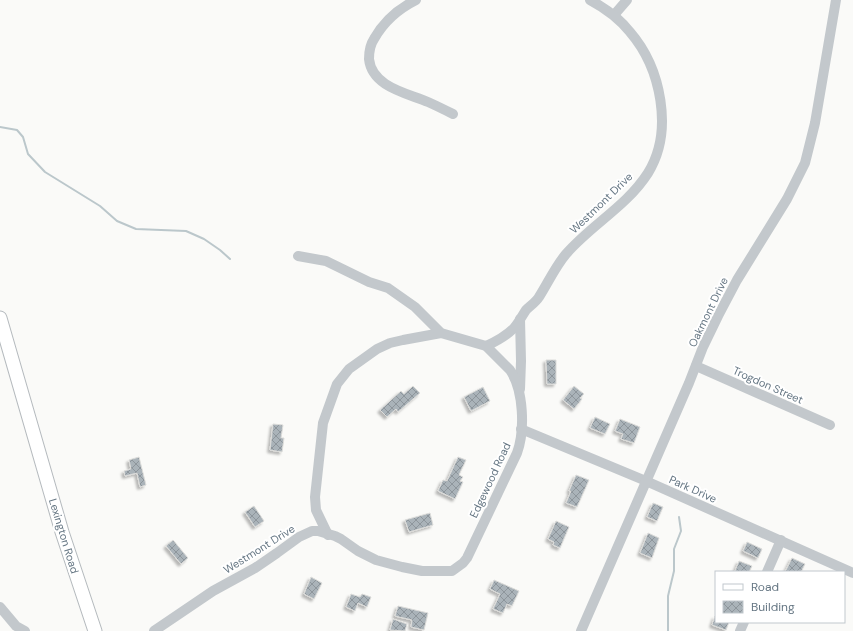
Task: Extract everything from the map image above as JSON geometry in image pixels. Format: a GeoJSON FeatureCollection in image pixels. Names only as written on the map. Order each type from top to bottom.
{"type":"FeatureCollection","features":[{"type":"Feature","properties":{"kind":"main road","name":"Lexington Road"},"geometry":{"type":"LineString","coordinates":[[0,318],[62,532],[95,631]]}},
{"type":"Feature","properties":{"kind":"street"},"geometry":{"type":"LineString","coordinates":[[416,0],[392,15],[375,36],[370,48],[369,62],[371,69],[379,79],[391,87],[453,114]]}},
{"type":"Feature","properties":{"kind":"street","name":"Westmont Drive"},"geometry":{"type":"LineString","coordinates":[[486,346],[504,337],[514,327],[526,311],[538,299],[554,271],[566,254],[580,239],[631,194],[640,184],[653,164],[658,148],[661,128],[661,114],[656,81],[649,62],[631,33],[614,15],[590,0]]}},
{"type":"Feature","properties":{"kind":"street"},"geometry":{"type":"LineString","coordinates":[[614,15],[627,0]]}},
{"type":"Feature","properties":{"kind":"street","name":"Oakmont Drive"},"geometry":{"type":"LineString","coordinates":[[581,631],[712,328],[734,286],[787,199],[805,163],[815,123],[836,0]]}},
{"type":"Feature","properties":{"kind":"street"},"geometry":{"type":"LineString","coordinates":[[298,256],[326,261],[369,282],[388,288],[415,307],[441,333]]}},
{"type":"Feature","properties":{"kind":"street"},"geometry":{"type":"LineString","coordinates":[[520,319],[520,395]]}},
{"type":"Feature","properties":{"kind":"street"},"geometry":{"type":"LineString","coordinates":[[328,535],[316,510],[315,497],[323,422],[337,384],[349,369],[377,349],[390,343],[441,333],[486,346]]}},
{"type":"Feature","properties":{"kind":"street","name":"Edgewood Road"},"geometry":{"type":"LineString","coordinates":[[445,572],[458,568],[467,558],[517,453],[520,441],[520,395],[513,374],[486,346]]}},
{"type":"Feature","properties":{"kind":"street","name":"Trogdon Street"},"geometry":{"type":"LineString","coordinates":[[696,366],[830,425]]}},
{"type":"Feature","properties":{"kind":"street","name":"Park Drive"},"geometry":{"type":"LineString","coordinates":[[521,429],[646,481],[853,573]]}},
{"type":"Feature","properties":{"kind":"street","name":"Westmont Drive"},"geometry":{"type":"LineString","coordinates":[[154,631],[213,591],[255,568],[299,537],[312,531],[318,531],[341,539],[358,551],[382,562],[422,571],[445,572]]}},
{"type":"Feature","properties":{"kind":"street"},"geometry":{"type":"LineString","coordinates":[[767,571],[781,540]]}},
{"type":"Feature","properties":{"kind":"street"},"geometry":{"type":"LineString","coordinates":[[0,607],[16,626],[25,631]]}},
{"type":"Feature","properties":{"kind":"building"},"geometry":{"type":"Polygon","coordinates":[[[546,360],[556,360],[556,384],[547,384],[546,360]]]}},
{"type":"Feature","properties":{"kind":"building"},"geometry":{"type":"Polygon","coordinates":[[[413,386],[420,393],[398,412],[396,409],[387,417],[380,410],[401,391],[404,394],[413,386]]]}},
{"type":"Feature","properties":{"kind":"building"},"geometry":{"type":"Polygon","coordinates":[[[574,386],[584,394],[574,409],[563,400],[574,386]]]}},
{"type":"Feature","properties":{"kind":"building"},"geometry":{"type":"Polygon","coordinates":[[[483,387],[490,401],[471,411],[464,397],[483,387]]]}},
{"type":"Feature","properties":{"kind":"building"},"geometry":{"type":"Polygon","coordinates":[[[595,417],[610,424],[605,434],[590,428],[595,417]]]}},
{"type":"Feature","properties":{"kind":"building"},"geometry":{"type":"Polygon","coordinates":[[[620,419],[640,427],[634,443],[621,439],[623,434],[615,431],[620,419]]]}},
{"type":"Feature","properties":{"kind":"building"},"geometry":{"type":"Polygon","coordinates":[[[273,424],[283,425],[281,438],[284,438],[282,452],[270,450],[273,424]]]}},
{"type":"Feature","properties":{"kind":"building"},"geometry":{"type":"Polygon","coordinates":[[[139,457],[146,485],[140,487],[137,473],[125,476],[124,471],[131,469],[129,460],[139,457]]]}},
{"type":"Feature","properties":{"kind":"building"},"geometry":{"type":"Polygon","coordinates":[[[458,457],[466,460],[459,475],[463,477],[460,481],[463,482],[455,499],[438,491],[443,480],[447,481],[458,457]]]}},
{"type":"Feature","properties":{"kind":"building"},"geometry":{"type":"Polygon","coordinates":[[[576,475],[589,480],[577,507],[566,503],[571,491],[569,491],[576,475]]]}},
{"type":"Feature","properties":{"kind":"building"},"geometry":{"type":"Polygon","coordinates":[[[653,503],[663,507],[657,521],[647,517],[653,503]]]}},
{"type":"Feature","properties":{"kind":"building"},"geometry":{"type":"Polygon","coordinates":[[[254,506],[264,521],[255,527],[245,512],[254,506]]]}},
{"type":"Feature","properties":{"kind":"building"},"geometry":{"type":"Polygon","coordinates":[[[430,513],[433,525],[409,532],[405,520],[430,513]]]}},
{"type":"Feature","properties":{"kind":"building"},"geometry":{"type":"Polygon","coordinates":[[[556,521],[569,527],[560,548],[553,545],[554,542],[548,539],[556,521]]]}},
{"type":"Feature","properties":{"kind":"building"},"geometry":{"type":"Polygon","coordinates":[[[648,533],[659,538],[652,558],[640,553],[648,533]]]}},
{"type":"Feature","properties":{"kind":"building"},"geometry":{"type":"Polygon","coordinates":[[[173,540],[188,558],[181,564],[166,546],[173,540]]]}},
{"type":"Feature","properties":{"kind":"building"},"geometry":{"type":"Polygon","coordinates":[[[747,542],[762,549],[758,558],[743,551],[747,542]]]}},
{"type":"Feature","properties":{"kind":"building"},"geometry":{"type":"Polygon","coordinates":[[[792,558],[805,564],[802,571],[786,571],[792,558]]]}},
{"type":"Feature","properties":{"kind":"building"},"geometry":{"type":"Polygon","coordinates":[[[739,561],[752,566],[750,571],[735,571],[739,561]]]}},
{"type":"Feature","properties":{"kind":"building"},"geometry":{"type":"Polygon","coordinates":[[[311,577],[322,583],[314,599],[304,594],[311,577]]]}},
{"type":"Feature","properties":{"kind":"building"},"geometry":{"type":"Polygon","coordinates":[[[494,580],[519,591],[512,606],[507,604],[503,613],[493,609],[500,594],[490,589],[494,580]]]}},
{"type":"Feature","properties":{"kind":"building"},"geometry":{"type":"Polygon","coordinates":[[[351,594],[360,597],[362,594],[371,597],[367,607],[358,603],[355,611],[346,607],[351,594]]]}},
{"type":"Feature","properties":{"kind":"building"},"geometry":{"type":"Polygon","coordinates":[[[398,606],[428,613],[424,630],[411,627],[412,620],[395,616],[398,606]]]}},
{"type":"Feature","properties":{"kind":"building"},"geometry":{"type":"Polygon","coordinates":[[[715,616],[715,623],[729,623],[726,630],[712,625],[715,616]]]}},
{"type":"Feature","properties":{"kind":"building"},"geometry":{"type":"Polygon","coordinates":[[[393,619],[407,624],[405,631],[390,630],[393,619]]]}},
{"type":"Feature","properties":{"kind":"waterway"},"geometry":{"type":"LineString","coordinates":[[0,127],[17,130],[23,137],[28,154],[45,172],[100,206],[117,221],[136,229],[186,231],[204,239],[230,259]]}},
{"type":"Feature","properties":{"kind":"waterway"},"geometry":{"type":"LineString","coordinates":[[668,631],[668,596],[674,571],[674,549],[681,531],[679,517]]}}]}
